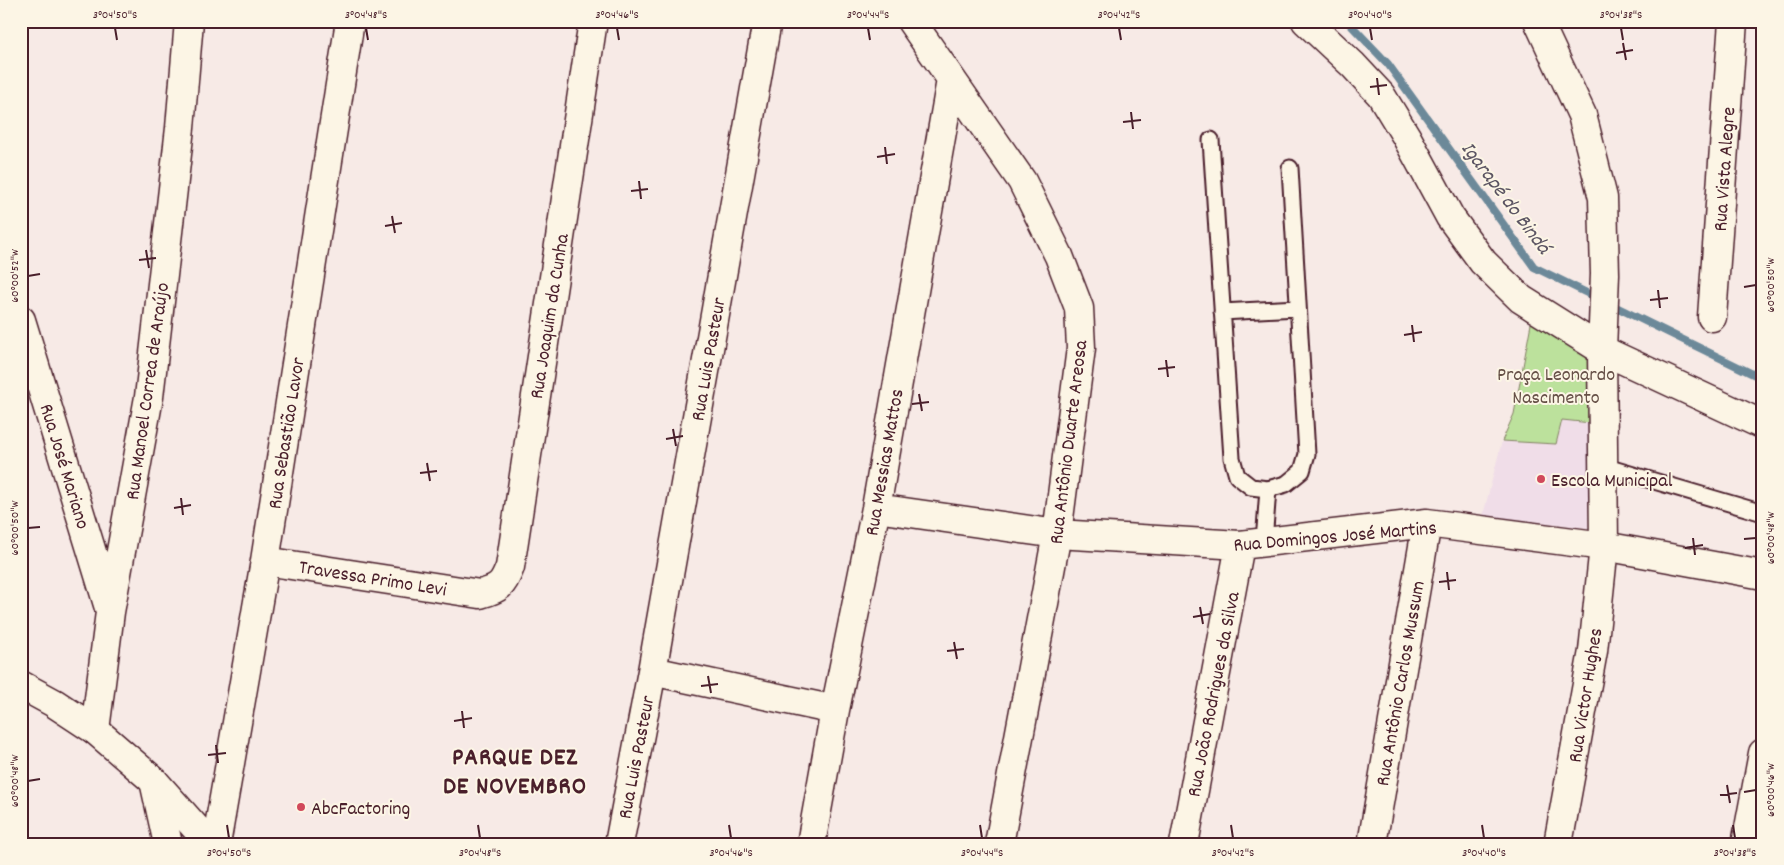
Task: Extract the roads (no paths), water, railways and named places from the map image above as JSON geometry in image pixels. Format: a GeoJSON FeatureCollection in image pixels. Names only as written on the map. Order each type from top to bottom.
{"type":"FeatureCollection","features":[{"type":"Feature","properties":{"kind":"street","name":"Rua Manoel Correa de Araújo"},"geometry":{"type":"LineString","coordinates":[[95,730],[110,612],[149,397],[180,128],[189,21]]}},
{"type":"Feature","properties":{"kind":"street","name":"Rua Sebastião Lavor"},"geometry":{"type":"LineString","coordinates":[[216,844],[265,561],[350,21]]}},
{"type":"Feature","properties":{"kind":"street","name":"Rua Joaquim da Cunha"},"geometry":{"type":"LineString","coordinates":[[480,594],[495,590],[504,583],[510,567],[593,21]]}},
{"type":"Feature","properties":{"kind":"street","name":"Rua Luis Pasteur"},"geometry":{"type":"LineString","coordinates":[[619,844],[652,671],[767,21]]}},
{"type":"Feature","properties":{"kind":"street","name":"Rua Antônio Duarte Areosa"},"geometry":{"type":"LineString","coordinates":[[911,21],[1022,181],[1060,256],[1079,308],[1081,348],[1057,534],[999,844]]}},
{"type":"Feature","properties":{"kind":"street"},"geometry":{"type":"LineString","coordinates":[[1306,21],[1353,65],[1381,95],[1406,136],[1450,217],[1483,262],[1521,299],[1602,350],[1763,425]]}},
{"type":"Feature","properties":{"kind":"street","name":"Rua Victor Hughes"},"geometry":{"type":"LineString","coordinates":[[1538,21],[1582,114],[1603,198],[1605,274],[1602,320],[1604,546],[1593,651],[1558,844]]}},
{"type":"Feature","properties":{"kind":"street","name":"Rua Vista Alegre"},"geometry":{"type":"LineString","coordinates":[[1712,317],[1733,21]]}},
{"type":"Feature","properties":{"kind":"street","name":"Rua Messias Mattos"},"geometry":{"type":"LineString","coordinates":[[811,844],[835,710],[876,508],[951,80]]}},
{"type":"Feature","properties":{"kind":"street","name":"Rua José Mariano"},"geometry":{"type":"LineString","coordinates":[[21,320],[110,612]]}},
{"type":"Feature","properties":{"kind":"street","name":"Rua Domingos José Martins"},"geometry":{"type":"LineString","coordinates":[[876,508],[1057,534],[1252,544],[1427,523],[1604,546],[1763,575]]}},
{"type":"Feature","properties":{"kind":"street","name":"Rua Antônio Carlos Mussum"},"geometry":{"type":"LineString","coordinates":[[1372,844],[1427,523]]}},
{"type":"Feature","properties":{"kind":"street","name":"Rua João Rodrigues da Silva"},"geometry":{"type":"LineString","coordinates":[[1184,844],[1252,544]]}},
{"type":"Feature","properties":{"kind":"street","name":"Travessa Primo Levi"},"geometry":{"type":"LineString","coordinates":[[265,561],[480,594]]}},
{"type":"Feature","properties":{"kind":"street"},"geometry":{"type":"LineString","coordinates":[[652,671],[835,710]]}},
{"type":"Feature","properties":{"kind":"street"},"geometry":{"type":"LineString","coordinates":[[21,685],[95,730],[154,781],[210,844]]}},
{"type":"Feature","properties":{"kind":"street"},"geometry":{"type":"LineString","coordinates":[[1746,844],[1763,753]]}},
{"type":"Feature","properties":{"kind":"street"},"geometry":{"type":"LineString","coordinates":[[154,781],[168,844]]}},
{"type":"Feature","properties":{"kind":"lane"},"geometry":{"type":"LineString","coordinates":[[1211,140],[1232,458],[1237,476],[1251,487],[1268,489],[1286,484],[1302,471],[1307,454],[1290,168]]}},
{"type":"Feature","properties":{"kind":"lane"},"geometry":{"type":"LineString","coordinates":[[1222,312],[1298,308]]}},
{"type":"Feature","properties":{"kind":"lane"},"geometry":{"type":"LineString","coordinates":[[1603,466],[1763,513]]}},
{"type":"Feature","properties":{"kind":"lane"},"geometry":{"type":"LineString","coordinates":[[1252,544],[1268,489]]}},
{"type":"Feature","properties":{"kind":"waterway","name":"Igarapé do Bindá"},"geometry":{"type":"LineString","coordinates":[[1347,21],[1388,64],[1534,267],[1599,299]]}},
{"type":"Feature","properties":{"kind":"waterway","name":"Igarapé do Bindá"},"geometry":{"type":"LineString","coordinates":[[1610,304],[1763,379]]}},
{"type":"Feature","properties":{"kind":"place","name":"Escola Municipal"},"geometry":{"type":"Point","coordinates":[1541,479]}},
{"type":"Feature","properties":{"kind":"place","name":"AbcFactoring"},"geometry":{"type":"Point","coordinates":[301,807]}},
{"type":"Feature","properties":{"kind":"district","name":"PARQUE DEZ DE NOVEMBRO"},"geometry":{"type":"Point","coordinates":[515,770]}},
{"type":"Feature","properties":{"kind":"park label","name":"Praça Leonardo Nascimento"},"geometry":{"type":"Point","coordinates":[1556,384]}}]}
